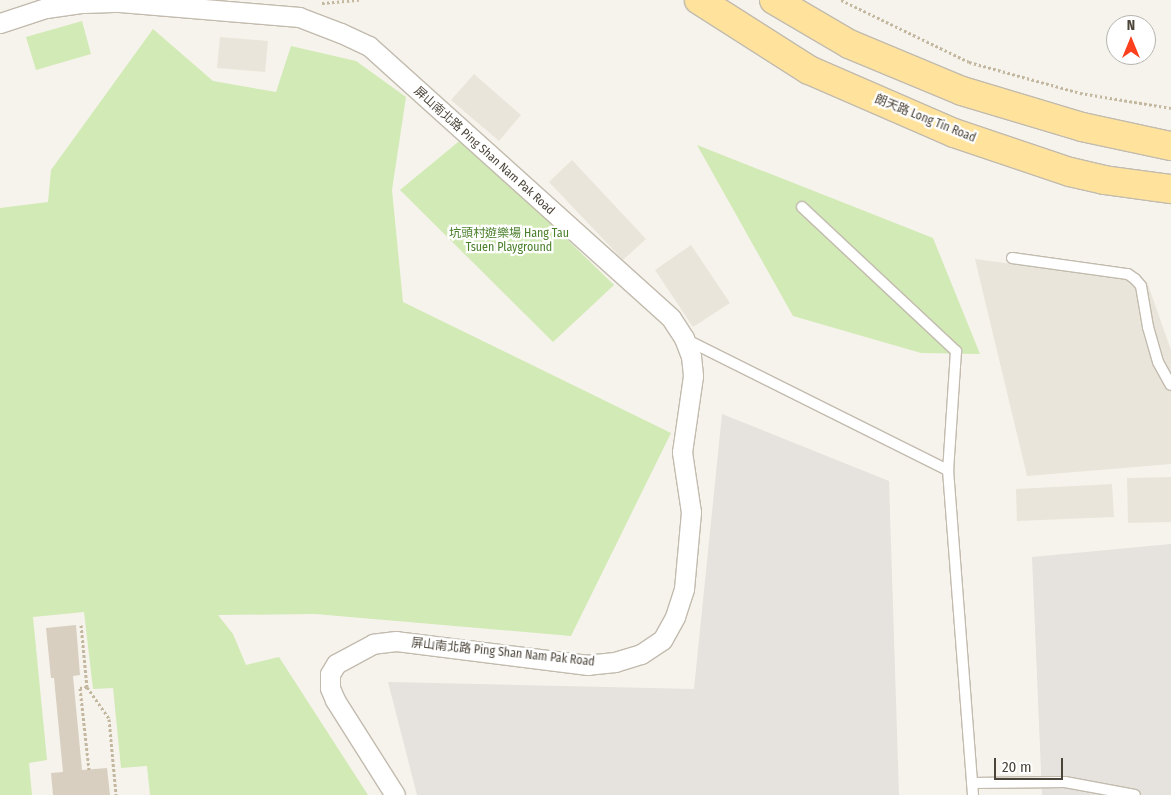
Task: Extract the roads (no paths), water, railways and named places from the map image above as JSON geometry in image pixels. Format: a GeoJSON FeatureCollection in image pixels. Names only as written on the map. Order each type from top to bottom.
{"type":"FeatureCollection","features":[{"type":"Feature","properties":{"kind":"main road","name":"朗天路 Long Tin Road"},"geometry":{"type":"LineString","coordinates":[[699,0],[809,70],[954,133],[1070,172],[1104,180],[1171,189]]}},
{"type":"Feature","properties":{"kind":"main road"},"geometry":{"type":"LineString","coordinates":[[774,0],[849,44],[962,91],[1082,127],[1171,146]]}},
{"type":"Feature","properties":{"kind":"street","name":"屏山南北路 Ping Shan Nam Pak Road"},"geometry":{"type":"LineString","coordinates":[[0,23],[46,8],[83,3],[120,2],[299,17],[341,33],[369,46],[671,318],[684,338],[691,356],[693,376],[682,452],[691,512],[684,589],[675,616],[662,640],[641,654],[615,662],[588,665],[396,641],[373,644],[336,664],[330,674],[330,688],[335,700],[396,795]]}},
{"type":"Feature","properties":{"kind":"lane"},"geometry":{"type":"LineString","coordinates":[[802,208],[956,351],[948,470],[973,795]]}},
{"type":"Feature","properties":{"kind":"lane"},"geometry":{"type":"LineString","coordinates":[[1012,258],[1128,274],[1135,279],[1141,286],[1148,327],[1158,362],[1171,385]]}},
{"type":"Feature","properties":{"kind":"lane"},"geometry":{"type":"LineString","coordinates":[[684,338],[948,470]]}},
{"type":"Feature","properties":{"kind":"lane"},"geometry":{"type":"LineString","coordinates":[[972,783],[1065,782],[1135,795]]}},
{"type":"Feature","properties":{"kind":"park label","name":"坑頭村遊樂場 Hang Tau Tsuen Playground"},"geometry":{"type":"Point","coordinates":[509,241]}}]}
